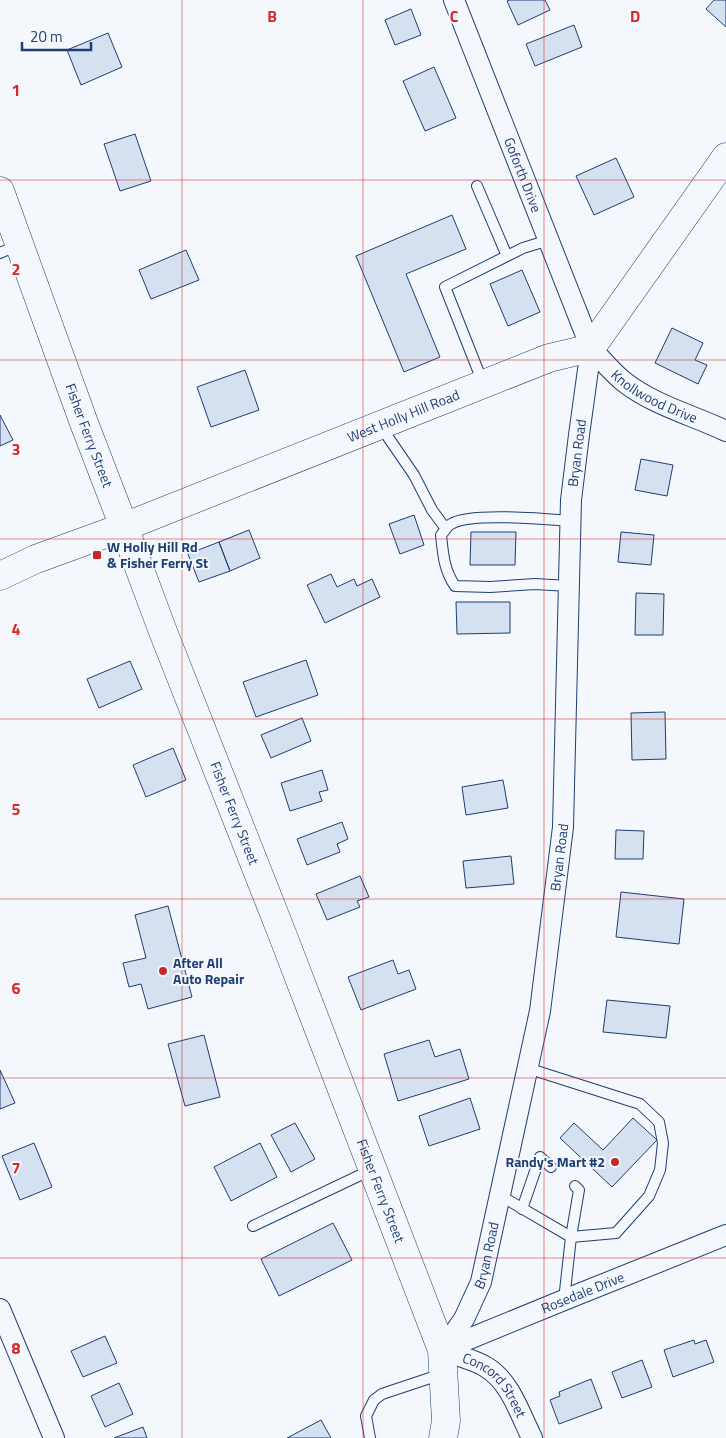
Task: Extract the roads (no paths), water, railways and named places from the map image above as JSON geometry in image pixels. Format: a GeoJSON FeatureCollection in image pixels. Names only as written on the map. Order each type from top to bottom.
{"type":"FeatureCollection","features":[{"type":"Feature","properties":{"kind":"street","name":"Goforth Drive"},"geometry":{"type":"LineString","coordinates":[[454,0],[591,348]]}},
{"type":"Feature","properties":{"kind":"street"},"geometry":{"type":"LineString","coordinates":[[591,348],[726,157]]}},
{"type":"Feature","properties":{"kind":"street","name":"Fisher Ferry Street"},"geometry":{"type":"LineString","coordinates":[[0,191],[10,249],[84,423],[124,526],[162,629],[276,918],[372,1169],[442,1362],[446,1422],[443,1438]]}},
{"type":"Feature","properties":{"kind":"street","name":"West Holly Hill Road"},"geometry":{"type":"LineString","coordinates":[[0,576],[36,558],[124,526],[548,358],[591,348]]}},
{"type":"Feature","properties":{"kind":"street","name":"Knollwood Drive"},"geometry":{"type":"LineString","coordinates":[[591,348],[623,380],[654,401],[726,431]]}},
{"type":"Feature","properties":{"kind":"street","name":"Bryan Road"},"geometry":{"type":"LineString","coordinates":[[442,1362],[481,1282],[540,1011],[563,826],[572,500],[591,348]]}},
{"type":"Feature","properties":{"kind":"street","name":"Rosedale Drive"},"geometry":{"type":"LineString","coordinates":[[442,1362],[564,1300],[726,1235]]}},
{"type":"Feature","properties":{"kind":"street"},"geometry":{"type":"LineString","coordinates":[[0,1309],[54,1438]]}},
{"type":"Feature","properties":{"kind":"street","name":"Concord Street"},"geometry":{"type":"LineString","coordinates":[[442,1362],[485,1366],[497,1374],[509,1391],[532,1438]]}},
{"type":"Feature","properties":{"kind":"lane"},"geometry":{"type":"LineString","coordinates":[[477,186],[507,256]]}},
{"type":"Feature","properties":{"kind":"lane"},"geometry":{"type":"LineString","coordinates":[[484,384],[444,286],[523,248],[549,240]]}},
{"type":"Feature","properties":{"kind":"lane"},"geometry":{"type":"LineString","coordinates":[[379,425],[414,475],[432,510],[446,529]]}},
{"type":"Feature","properties":{"kind":"lane"},"geometry":{"type":"LineString","coordinates":[[569,586],[534,584],[455,586],[443,560],[441,535],[450,524],[465,519],[571,520]]}},
{"type":"Feature","properties":{"kind":"lane"},"geometry":{"type":"LineString","coordinates":[[500,1196],[571,1237],[616,1233],[649,1196],[660,1170],[663,1143],[658,1122],[640,1104],[528,1068]]}},
{"type":"Feature","properties":{"kind":"lane"},"geometry":{"type":"LineString","coordinates":[[522,1209],[540,1157],[550,1167]]}},
{"type":"Feature","properties":{"kind":"lane"},"geometry":{"type":"LineString","coordinates":[[253,1226],[372,1169]]}},
{"type":"Feature","properties":{"kind":"lane"},"geometry":{"type":"LineString","coordinates":[[564,1300],[571,1237],[579,1190],[575,1186]]}},
{"type":"Feature","properties":{"kind":"lane"},"geometry":{"type":"LineString","coordinates":[[370,1438],[366,1416],[374,1400],[442,1362]]}},
{"type":"Feature","properties":{"kind":"place","name":"W Holly Hill Rd & Fisher Ferry St"},"geometry":{"type":"Point","coordinates":[97,555]}},
{"type":"Feature","properties":{"kind":"place","name":"After All Auto Repair"},"geometry":{"type":"Point","coordinates":[163,971]}},
{"type":"Feature","properties":{"kind":"place","name":"Randy's Mart #2"},"geometry":{"type":"Point","coordinates":[615,1162]}}]}
